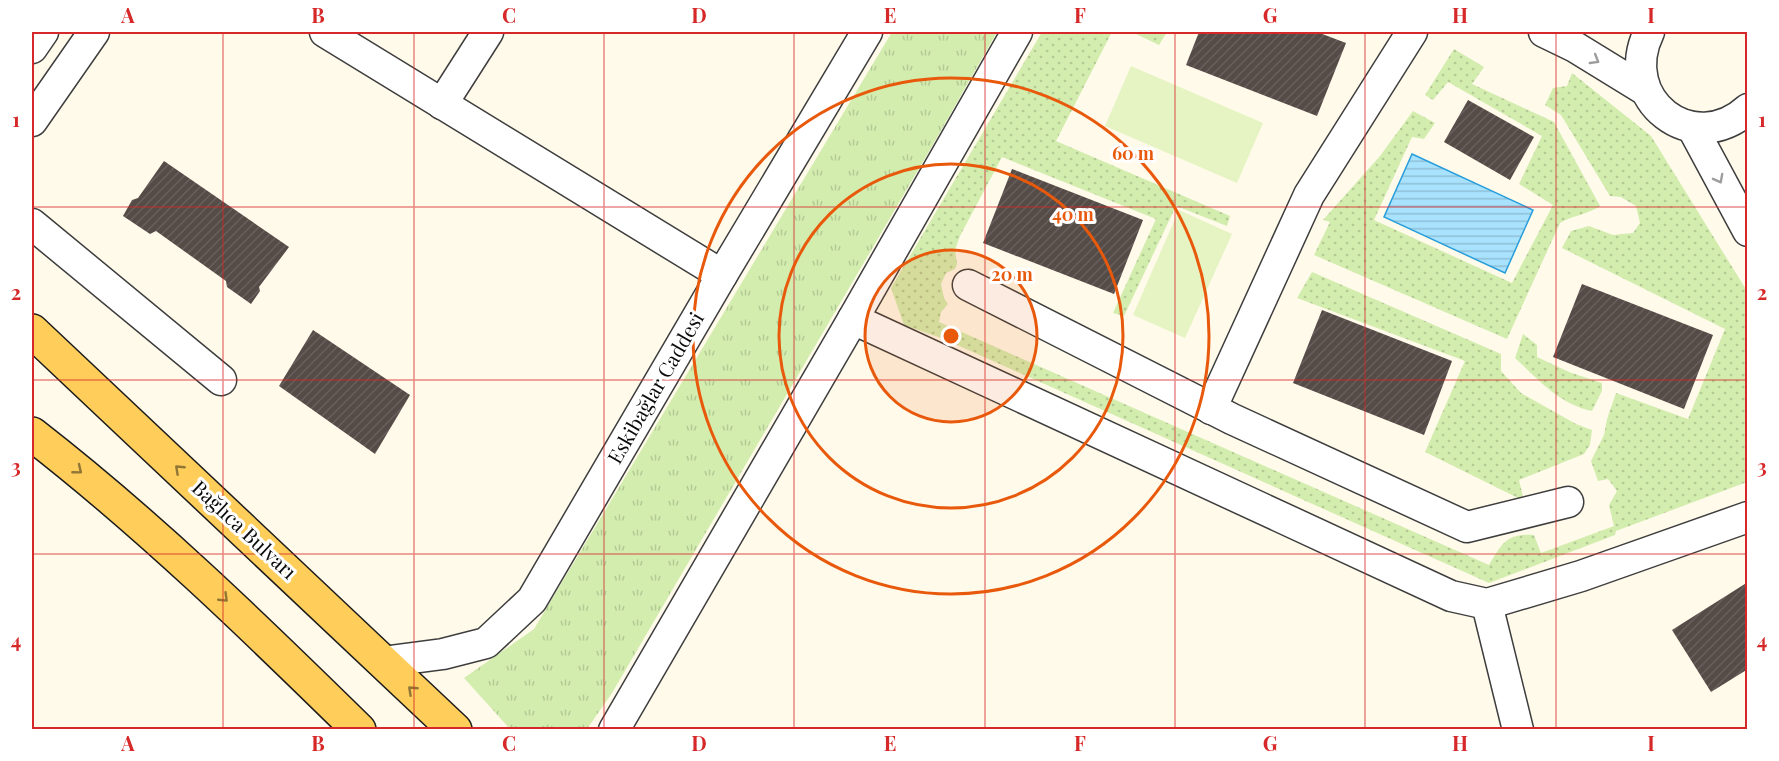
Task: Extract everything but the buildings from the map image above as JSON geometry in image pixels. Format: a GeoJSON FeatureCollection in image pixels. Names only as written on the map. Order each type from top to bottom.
{"type":"FeatureCollection","features":[{"type":"Feature","properties":{"kind":"main road","name":"Bağlıca Bulvarı"},"geometry":{"type":"LineString","coordinates":[[32,331],[455,729]]}},
{"type":"Feature","properties":{"kind":"main road"},"geometry":{"type":"LineString","coordinates":[[32,434],[79,471],[217,591],[359,729]]}},
{"type":"Feature","properties":{"kind":"street"},"geometry":{"type":"LineString","coordinates":[[32,48],[43,32]]}},
{"type":"Feature","properties":{"kind":"street"},"geometry":{"type":"LineString","coordinates":[[32,121],[94,32]]}},
{"type":"Feature","properties":{"kind":"street"},"geometry":{"type":"LineString","coordinates":[[325,32],[722,275]]}},
{"type":"Feature","properties":{"kind":"street"},"geometry":{"type":"LineString","coordinates":[[442,104],[488,32]]}},
{"type":"Feature","properties":{"kind":"street","name":"Eskibağlar Caddesi"},"geometry":{"type":"LineString","coordinates":[[382,662],[443,654],[486,643],[532,600],[867,32]]}},
{"type":"Feature","properties":{"kind":"street"},"geometry":{"type":"LineString","coordinates":[[614,729],[1017,32]]}},
{"type":"Feature","properties":{"kind":"street"},"geometry":{"type":"LineString","coordinates":[[1212,409],[1309,195],[1412,32]]}},
{"type":"Feature","properties":{"kind":"street"},"geometry":{"type":"LineString","coordinates":[[1544,32],[1575,47],[1645,90]]}},
{"type":"Feature","properties":{"kind":"street"},"geometry":{"type":"LineString","coordinates":[[1649,32],[1642,46],[1640,68],[1645,90],[1656,107],[1672,120],[1692,127],[1708,127],[1724,124],[1739,117],[1748,109]]}},
{"type":"Feature","properties":{"kind":"street"},"geometry":{"type":"LineString","coordinates":[[1692,127],[1748,231]]}},
{"type":"Feature","properties":{"kind":"street"},"geometry":{"type":"LineString","coordinates":[[32,224],[221,380]]}},
{"type":"Feature","properties":{"kind":"street"},"geometry":{"type":"LineString","coordinates":[[968,285],[1212,409],[1467,527],[1568,502]]}},
{"type":"Feature","properties":{"kind":"street"},"geometry":{"type":"LineString","coordinates":[[853,319],[1451,596],[1487,604],[1581,576],[1748,517]]}},
{"type":"Feature","properties":{"kind":"street"},"geometry":{"type":"LineString","coordinates":[[1487,604],[1518,729]]}},
{"type":"Feature","properties":{"kind":"green space"},"geometry":{"type":"Polygon","coordinates":[[[892,32],[997,32],[612,693],[587,729],[510,729],[464,678],[534,629],[892,32]]]}},
{"type":"Feature","properties":{"kind":"green space"},"geometry":{"type":"Polygon","coordinates":[[[1042,32],[1112,32],[1056,141],[1230,216],[1227,226],[1176,206],[1124,316],[1113,313],[1156,219],[1002,157],[960,236],[955,250],[957,264],[955,269],[946,273],[941,284],[948,304],[941,312],[939,322],[1489,565],[1506,541],[1517,536],[1534,535],[1541,553],[1614,526],[1609,505],[1617,491],[1608,479],[1598,481],[1591,461],[1604,435],[1616,393],[1688,419],[1725,329],[1562,248],[1571,231],[1589,226],[1613,235],[1633,233],[1640,223],[1636,206],[1621,197],[1610,196],[1561,115],[1545,105],[1553,88],[1567,86],[1572,73],[1651,136],[1747,291],[1747,482],[1616,531],[1615,535],[1489,583],[944,339],[904,325],[891,288],[1042,32]]]}},
{"type":"Feature","properties":{"kind":"green space"},"geometry":{"type":"Polygon","coordinates":[[[1132,32],[1167,32],[1159,45],[1132,32]]]}},
{"type":"Feature","properties":{"kind":"green space"},"geometry":{"type":"Polygon","coordinates":[[[1454,49],[1484,67],[1472,84],[1554,122],[1600,206],[1560,223],[1507,339],[1314,255],[1330,222],[1323,220],[1380,156],[1413,111],[1435,123],[1424,139],[1412,137],[1374,220],[1512,283],[1553,205],[1519,184],[1542,136],[1448,82],[1433,100],[1425,95],[1454,49]]]}},
{"type":"Feature","properties":{"kind":"green space"},"geometry":{"type":"Polygon","coordinates":[[[1131,66],[1263,123],[1237,183],[1105,126],[1131,66]]]}},
{"type":"Feature","properties":{"kind":"green space"},"geometry":{"type":"Polygon","coordinates":[[[1179,210],[1232,234],[1185,338],[1133,315],[1179,210]]]}},
{"type":"Feature","properties":{"kind":"green space"},"geometry":{"type":"Polygon","coordinates":[[[1312,272],[1501,354],[1501,371],[1521,393],[1576,424],[1592,430],[1590,445],[1584,454],[1519,480],[1524,501],[1425,452],[1465,361],[1297,298],[1312,272]]]}},
{"type":"Feature","properties":{"kind":"green space"},"geometry":{"type":"Polygon","coordinates":[[[1523,334],[1537,345],[1537,357],[1569,372],[1602,383],[1602,391],[1592,411],[1580,408],[1559,397],[1515,358],[1523,334]]]}},
{"type":"Feature","properties":{"kind":"water"},"geometry":{"type":"Polygon","coordinates":[[[1412,154],[1533,210],[1505,273],[1384,217],[1412,154]]]}}]}
